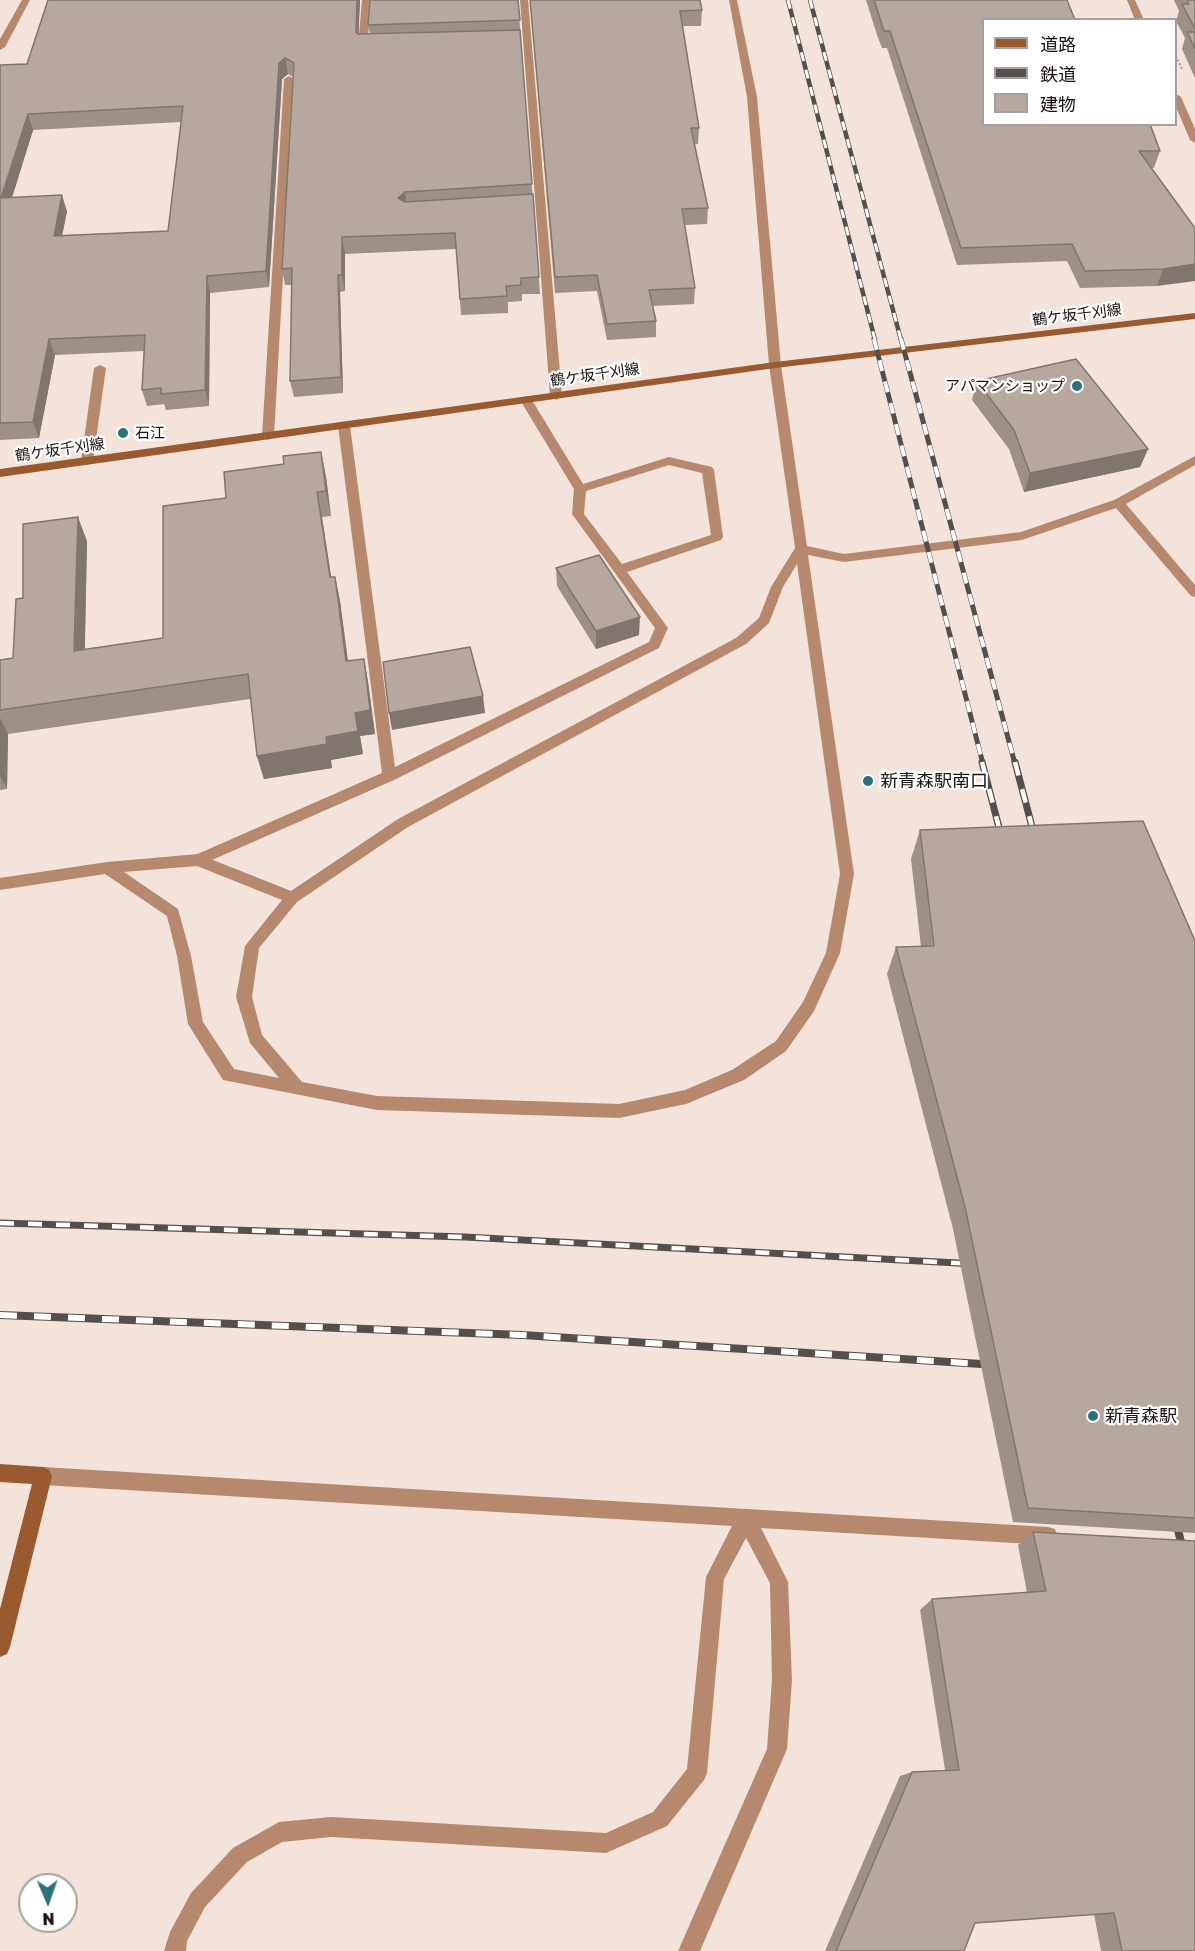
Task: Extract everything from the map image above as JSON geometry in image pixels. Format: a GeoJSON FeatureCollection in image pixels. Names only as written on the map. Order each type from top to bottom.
{"type":"FeatureCollection","features":[{"type":"Feature","properties":{"kind":"main road","name":"鶴ケ坂千刈線"},"geometry":{"type":"LineString","coordinates":[[0,473],[775,364],[1195,316]]}},
{"type":"Feature","properties":{"kind":"main road"},"geometry":{"type":"LineString","coordinates":[[0,1473],[43,1476],[0,1647]]}},
{"type":"Feature","properties":{"kind":"street"},"geometry":{"type":"LineString","coordinates":[[0,47],[26,0]]}},
{"type":"Feature","properties":{"kind":"street"},"geometry":{"type":"LineString","coordinates":[[366,0],[363,46],[386,45]]}},
{"type":"Feature","properties":{"kind":"street"},"geometry":{"type":"LineString","coordinates":[[524,0],[535,205],[556,396]]}},
{"type":"Feature","properties":{"kind":"street"},"geometry":{"type":"LineString","coordinates":[[107,868],[173,913],[184,956],[196,1024],[229,1075],[377,1103],[619,1111],[686,1097],[738,1075],[781,1046],[809,1005],[832,953],[847,874],[775,364],[752,97],[734,0]]}},
{"type":"Feature","properties":{"kind":"street"},"geometry":{"type":"LineString","coordinates":[[1131,0],[1139,18]]}},
{"type":"Feature","properties":{"kind":"street"},"geometry":{"type":"LineString","coordinates":[[515,42],[527,41]]}},
{"type":"Feature","properties":{"kind":"street"},"geometry":{"type":"LineString","coordinates":[[268,436],[289,79]]}},
{"type":"Feature","properties":{"kind":"street"},"geometry":{"type":"LineString","coordinates":[[1177,99],[1195,140]]}},
{"type":"Feature","properties":{"kind":"street"},"geometry":{"type":"LineString","coordinates":[[87,461],[100,368]]}},
{"type":"Feature","properties":{"kind":"street"},"geometry":{"type":"LineString","coordinates":[[0,884],[107,868],[198,860],[389,776],[654,645],[662,627],[578,514],[580,489],[526,400]]}},
{"type":"Feature","properties":{"kind":"street"},"geometry":{"type":"LineString","coordinates":[[344,426],[389,776]]}},
{"type":"Feature","properties":{"kind":"street"},"geometry":{"type":"LineString","coordinates":[[800,549],[844,558],[1022,536],[1118,503],[1195,460]]}},
{"type":"Feature","properties":{"kind":"street"},"geometry":{"type":"LineString","coordinates":[[580,489],[669,461],[708,470],[717,537],[619,570]]}},
{"type":"Feature","properties":{"kind":"street"},"geometry":{"type":"LineString","coordinates":[[1118,503],[1195,593]]}},
{"type":"Feature","properties":{"kind":"street"},"geometry":{"type":"LineString","coordinates":[[297,1088],[255,1038],[244,997],[252,946],[292,898],[404,823],[741,641],[764,620],[777,587],[800,549]]}},
{"type":"Feature","properties":{"kind":"street"},"geometry":{"type":"LineString","coordinates":[[198,860],[292,898]]}},
{"type":"Feature","properties":{"kind":"street"},"geometry":{"type":"LineString","coordinates":[[43,1476],[1065,1537]]}},
{"type":"Feature","properties":{"kind":"street"},"geometry":{"type":"LineString","coordinates":[[175,1951],[177,1939],[198,1900],[240,1855],[279,1832],[331,1827],[606,1843],[660,1819],[697,1773],[715,1577],[746,1519]]}},
{"type":"Feature","properties":{"kind":"street"},"geometry":{"type":"LineString","coordinates":[[688,1951],[777,1749],[782,1680],[779,1582],[746,1519]]}},
{"type":"Feature","properties":{"kind":"building"},"geometry":{"type":"Polygon","coordinates":[[[48,0],[357,0],[356,32],[358,34],[520,30],[532,184],[405,192],[398,198],[405,202],[533,194],[539,277],[521,278],[521,285],[506,286],[507,296],[460,299],[455,233],[342,237],[342,275],[338,275],[341,377],[290,381],[292,268],[282,269],[294,63],[285,58],[279,63],[266,271],[207,276],[205,390],[161,394],[161,388],[142,390],[145,335],[49,339],[33,422],[0,423],[0,65],[27,64],[48,0]],[[183,106],[28,114],[1,198],[62,195],[54,236],[168,231],[183,106]]]}},
{"type":"Feature","properties":{"kind":"building"},"geometry":{"type":"Polygon","coordinates":[[[370,0],[518,0],[520,20],[368,25],[370,0]]]}},
{"type":"Feature","properties":{"kind":"building"},"geometry":{"type":"Polygon","coordinates":[[[530,0],[700,0],[702,10],[680,11],[699,128],[691,128],[708,208],[682,209],[695,288],[649,290],[656,321],[607,324],[597,275],[555,277],[530,0]]]}},
{"type":"Feature","properties":{"kind":"building"},"geometry":{"type":"Polygon","coordinates":[[[874,0],[1067,0],[1074,18],[982,18],[982,126],[1151,126],[1160,151],[1139,151],[1195,228],[1195,264],[1163,269],[1085,271],[1072,244],[961,248],[890,31],[884,31],[874,0]]]}},
{"type":"Feature","properties":{"kind":"building"},"geometry":{"type":"Polygon","coordinates":[[[1187,0],[1195,0],[1195,29],[1182,4],[1189,4],[1187,0]]]}},
{"type":"Feature","properties":{"kind":"building"},"geometry":{"type":"Polygon","coordinates":[[[1187,32],[1195,32],[1195,49],[1187,32]]]}},
{"type":"Feature","properties":{"kind":"building"},"geometry":{"type":"Polygon","coordinates":[[[1076,359],[1148,449],[1030,473],[1014,430],[977,381],[1076,359]]]}},
{"type":"Feature","properties":{"kind":"building"},"geometry":{"type":"Polygon","coordinates":[[[321,452],[326,491],[317,492],[330,577],[335,577],[346,661],[364,659],[370,710],[355,713],[358,731],[326,737],[327,744],[257,756],[248,674],[0,710],[0,660],[13,658],[16,599],[23,598],[23,524],[78,517],[74,651],[163,638],[163,506],[226,498],[224,472],[284,464],[283,456],[321,452]]]}},
{"type":"Feature","properties":{"kind":"building"},"geometry":{"type":"Polygon","coordinates":[[[599,555],[640,617],[596,631],[556,568],[599,555]]]}},
{"type":"Feature","properties":{"kind":"building"},"geometry":{"type":"Polygon","coordinates":[[[470,647],[483,696],[389,713],[383,662],[470,647]]]}},
{"type":"Feature","properties":{"kind":"building"},"geometry":{"type":"Polygon","coordinates":[[[1143,821],[1195,941],[1195,1518],[1028,1508],[965,1207],[896,947],[934,946],[920,830],[1143,821]]]}},
{"type":"Feature","properties":{"kind":"building"},"geometry":{"type":"Polygon","coordinates":[[[1033,1532],[1195,1541],[1195,1951],[1122,1951],[1114,1913],[975,1923],[964,1951],[836,1951],[912,1772],[959,1770],[932,1599],[1046,1591],[1033,1532]]]}},
{"type":"Feature","properties":{"kind":"railway"},"geometry":{"type":"LineString","coordinates":[[788,0],[875,340]]}},
{"type":"Feature","properties":{"kind":"railway"},"geometry":{"type":"LineString","coordinates":[[810,0],[901,340]]}},
{"type":"Feature","properties":{"kind":"railway"},"geometry":{"type":"LineString","coordinates":[[874,339],[983,764]]}},
{"type":"Feature","properties":{"kind":"railway"},"geometry":{"type":"LineString","coordinates":[[901,339],[1015,764]]}},
{"type":"Feature","properties":{"kind":"railway"},"geometry":{"type":"LineString","coordinates":[[982,762],[1003,843]]}},
{"type":"Feature","properties":{"kind":"railway"},"geometry":{"type":"LineString","coordinates":[[1015,762],[1036,842]]}},
{"type":"Feature","properties":{"kind":"railway"},"geometry":{"type":"LineString","coordinates":[[0,1223],[465,1237],[977,1264]]}},
{"type":"Feature","properties":{"kind":"railway"},"geometry":{"type":"LineString","coordinates":[[0,1315],[522,1335],[997,1365]]}},
{"type":"Feature","properties":{"kind":"railway"},"geometry":{"type":"LineString","coordinates":[[1174,1514],[1185,1558]]}},
{"type":"Feature","properties":{"kind":"place","name":"アパマンショップ"},"geometry":{"type":"Point","coordinates":[1077,386]}},
{"type":"Feature","properties":{"kind":"place","name":"石江"},"geometry":{"type":"Point","coordinates":[123,433]}},
{"type":"Feature","properties":{"kind":"place","name":"新青森駅南口"},"geometry":{"type":"Point","coordinates":[868,781]}},
{"type":"Feature","properties":{"kind":"place","name":"新青森駅"},"geometry":{"type":"Point","coordinates":[1093,1416]}}]}
